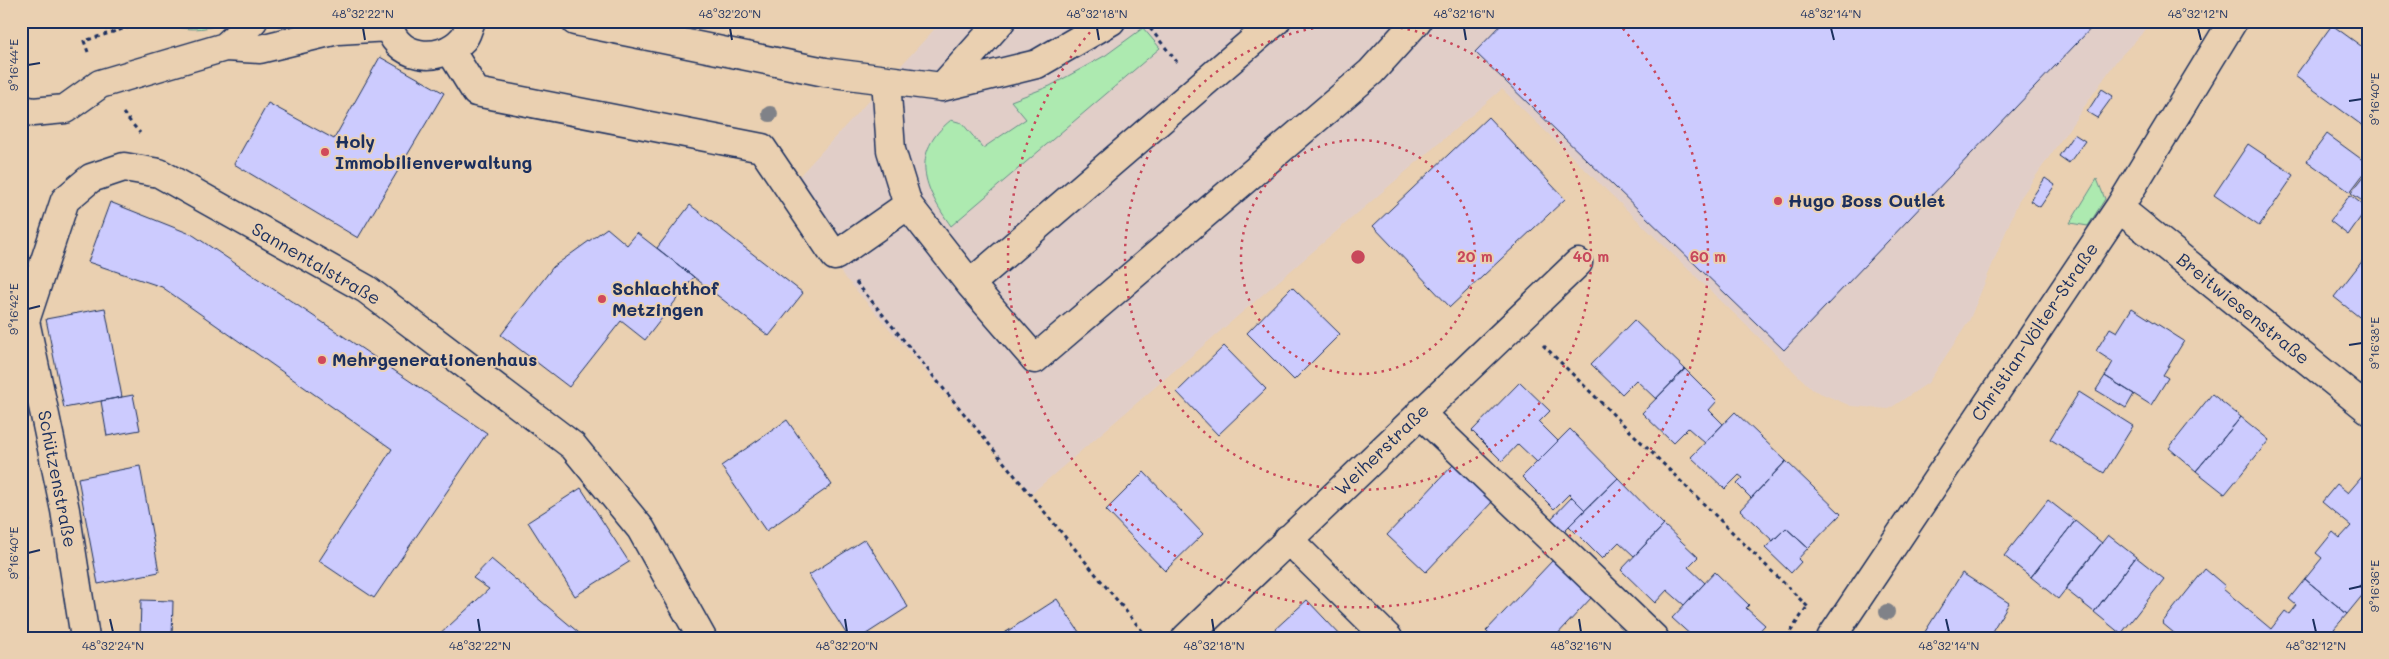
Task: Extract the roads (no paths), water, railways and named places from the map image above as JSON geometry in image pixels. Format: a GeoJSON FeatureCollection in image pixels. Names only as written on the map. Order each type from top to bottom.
{"type":"FeatureCollection","features":[{"type":"Feature","properties":{"kind":"street"},"geometry":{"type":"LineString","coordinates":[[225,47],[253,21]]}},
{"type":"Feature","properties":{"kind":"street"},"geometry":{"type":"LineString","coordinates":[[27,110],[65,109],[100,84],[225,47],[260,49],[338,30],[388,24],[394,38],[405,49],[417,55],[433,56],[450,50],[464,38],[471,21]]}},
{"type":"Feature","properties":{"kind":"street"},"geometry":{"type":"LineString","coordinates":[[576,21],[825,72],[942,87],[1037,64],[1111,21]]}},
{"type":"Feature","properties":{"kind":"street"},"geometry":{"type":"LineString","coordinates":[[942,87],[1002,21]]}},
{"type":"Feature","properties":{"kind":"street"},"geometry":{"type":"LineString","coordinates":[[970,284],[1276,21]]}},
{"type":"Feature","properties":{"kind":"street"},"geometry":{"type":"LineString","coordinates":[[886,80],[891,150],[908,205],[970,284],[1035,359],[1371,72],[1418,21]]}},
{"type":"Feature","properties":{"kind":"street","name":"Christian-Völter-Straße"},"geometry":{"type":"LineString","coordinates":[[1831,638],[2119,208],[2232,21]]}},
{"type":"Feature","properties":{"kind":"street"},"geometry":{"type":"LineString","coordinates":[[450,50],[476,92],[762,148],[835,256],[908,205]]}},
{"type":"Feature","properties":{"kind":"street","name":"Schützenstraße"},"geometry":{"type":"LineString","coordinates":[[85,638],[66,510],[23,320],[65,200],[91,178],[124,167]]}},
{"type":"Feature","properties":{"kind":"street","name":"Sannentalstraße"},"geometry":{"type":"LineString","coordinates":[[124,167],[159,173],[366,289],[573,446],[641,529],[702,638]]}},
{"type":"Feature","properties":{"kind":"street","name":"Breitwiesenstraße"},"geometry":{"type":"LineString","coordinates":[[2119,208],[2368,409]]}},
{"type":"Feature","properties":{"kind":"street","name":"Weiherstraße"},"geometry":{"type":"LineString","coordinates":[[1186,638],[1578,262]]}},
{"type":"Feature","properties":{"kind":"street"},"geometry":{"type":"LineString","coordinates":[[1420,413],[1654,638]]}},
{"type":"Feature","properties":{"kind":"street"},"geometry":{"type":"LineString","coordinates":[[1288,539],[1388,638]]}},
{"type":"Feature","properties":{"kind":"place","name":"Holy Immobilienverwaltung"},"geometry":{"type":"Point","coordinates":[325,152]}},
{"type":"Feature","properties":{"kind":"place","name":"Hugo Boss Outlet"},"geometry":{"type":"Point","coordinates":[1778,201]}},
{"type":"Feature","properties":{"kind":"place","name":"Schlachthof Metzingen"},"geometry":{"type":"Point","coordinates":[602,299]}},
{"type":"Feature","properties":{"kind":"place","name":"Mehrgenerationenhaus"},"geometry":{"type":"Point","coordinates":[322,360]}}]}
